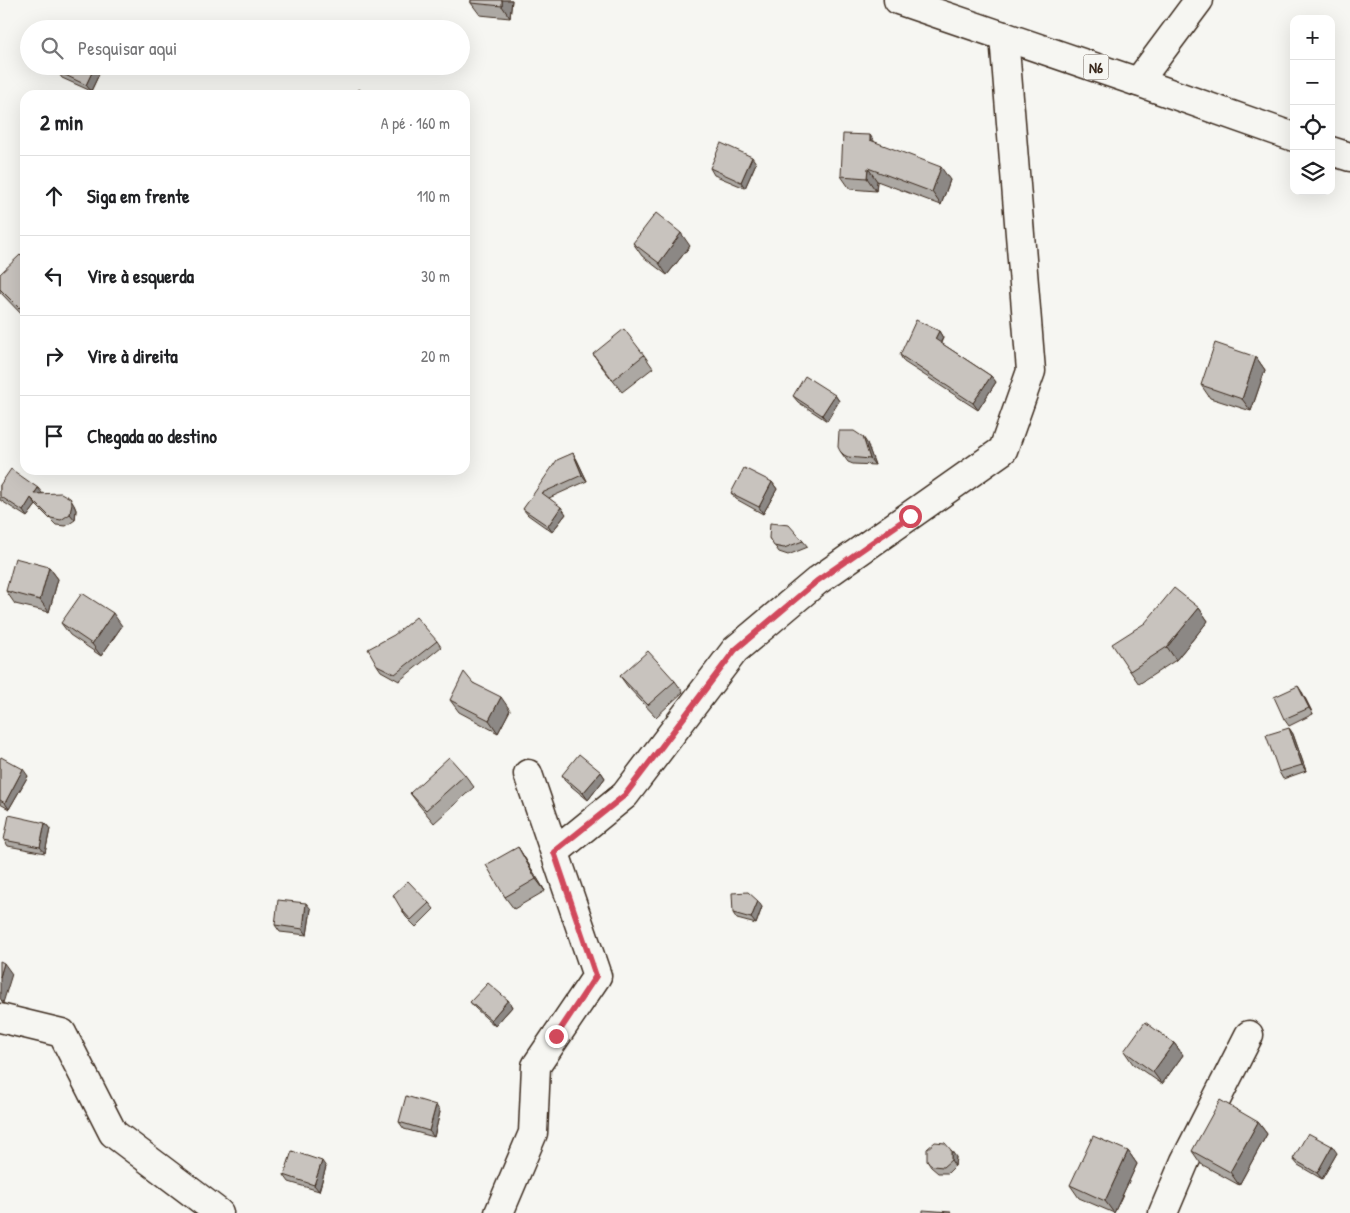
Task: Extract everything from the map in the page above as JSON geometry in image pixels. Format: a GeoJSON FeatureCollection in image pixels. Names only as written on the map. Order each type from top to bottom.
{"type":"FeatureCollection","features":[{"type":"Feature","properties":{"kind":"main road","name":"N6"},"geometry":{"type":"LineString","coordinates":[[898,0],[1290,136]]}},
{"type":"Feature","properties":{"kind":"main road"},"geometry":{"type":"LineString","coordinates":[[1138,82],[1199,0]]}},
{"type":"Feature","properties":{"kind":"main road"},"geometry":{"type":"LineString","coordinates":[[554,852],[625,795],[735,650],[817,581],[1003,450],[1031,371],[1004,36]]}},
{"type":"Feature","properties":{"kind":"main road"},"geometry":{"type":"LineString","coordinates":[[1335,151],[1350,157]]}},
{"type":"Feature","properties":{"kind":"main road"},"geometry":{"type":"LineString","coordinates":[[499,1213],[533,1133],[536,1066],[596,976],[528,774]]}},
{"type":"Feature","properties":{"kind":"main road"},"geometry":{"type":"LineString","coordinates":[[0,1018],[62,1033],[113,1133],[219,1213]]}},
{"type":"Feature","properties":{"kind":"main road"},"geometry":{"type":"LineString","coordinates":[[1163,1213],[1185,1161],[1249,1035]]}},
{"type":"Feature","properties":{"kind":"building"},"geometry":{"type":"Polygon","coordinates":[[[471,0],[502,0],[502,6],[471,3],[471,0]]]}},
{"type":"Feature","properties":{"kind":"building"},"geometry":{"type":"Polygon","coordinates":[[[65,75],[91,75],[86,85],[65,75]]]}},
{"type":"Feature","properties":{"kind":"building"},"geometry":{"type":"Polygon","coordinates":[[[843,134],[870,135],[870,140],[941,167],[932,192],[868,168],[867,178],[841,176],[843,134]]]}},
{"type":"Feature","properties":{"kind":"building"},"geometry":{"type":"Polygon","coordinates":[[[721,143],[752,157],[741,182],[710,168],[721,143]]]}},
{"type":"Feature","properties":{"kind":"building"},"geometry":{"type":"Polygon","coordinates":[[[656,213],[681,233],[659,263],[633,243],[656,213]]]}},
{"type":"Feature","properties":{"kind":"building"},"geometry":{"type":"Polygon","coordinates":[[[20,255],[19,308],[0,289],[0,274],[20,255]]]}},
{"type":"Feature","properties":{"kind":"building"},"geometry":{"type":"Polygon","coordinates":[[[916,320],[939,331],[935,339],[991,376],[973,403],[900,355],[916,320]]]}},
{"type":"Feature","properties":{"kind":"building"},"geometry":{"type":"Polygon","coordinates":[[[624,329],[644,355],[613,380],[593,354],[624,329]]]}},
{"type":"Feature","properties":{"kind":"building"},"geometry":{"type":"Polygon","coordinates":[[[1215,343],[1256,357],[1242,399],[1201,385],[1215,343]]]}},
{"type":"Feature","properties":{"kind":"building"},"geometry":{"type":"Polygon","coordinates":[[[805,376],[835,395],[822,415],[793,396],[805,376]]]}},
{"type":"Feature","properties":{"kind":"building"},"geometry":{"type":"Polygon","coordinates":[[[839,431],[854,431],[863,437],[870,459],[844,455],[838,447],[839,431]]]}},
{"type":"Feature","properties":{"kind":"building"},"geometry":{"type":"Polygon","coordinates":[[[573,453],[582,475],[542,493],[561,507],[548,526],[523,509],[557,460],[573,453]]]}},
{"type":"Feature","properties":{"kind":"building"},"geometry":{"type":"Polygon","coordinates":[[[744,468],[772,482],[759,507],[731,493],[744,468]]]}},
{"type":"Feature","properties":{"kind":"building"},"geometry":{"type":"Polygon","coordinates":[[[11,469],[38,488],[34,494],[61,493],[70,498],[72,503],[70,514],[61,520],[51,518],[31,498],[23,511],[0,496],[0,485],[11,469]]]}},
{"type":"Feature","properties":{"kind":"building"},"geometry":{"type":"Polygon","coordinates":[[[770,523],[789,525],[803,541],[784,548],[774,546],[769,538],[770,523]]]}},
{"type":"Feature","properties":{"kind":"building"},"geometry":{"type":"Polygon","coordinates":[[[15,558],[49,567],[40,600],[6,591],[15,558]]]}},
{"type":"Feature","properties":{"kind":"building"},"geometry":{"type":"Polygon","coordinates":[[[1174,588],[1199,608],[1167,647],[1130,671],[1112,644],[1145,623],[1174,588]]]}},
{"type":"Feature","properties":{"kind":"building"},"geometry":{"type":"Polygon","coordinates":[[[82,593],[113,613],[92,644],[61,623],[82,593]]]}},
{"type":"Feature","properties":{"kind":"building"},"geometry":{"type":"Polygon","coordinates":[[[416,617],[437,641],[395,674],[377,665],[368,649],[394,635],[416,617]]]}},
{"type":"Feature","properties":{"kind":"building"},"geometry":{"type":"Polygon","coordinates":[[[648,651],[675,681],[648,705],[620,676],[648,651]]]}},
{"type":"Feature","properties":{"kind":"building"},"geometry":{"type":"Polygon","coordinates":[[[464,672],[473,683],[501,697],[489,720],[450,700],[464,672]]]}},
{"type":"Feature","properties":{"kind":"building"},"geometry":{"type":"Polygon","coordinates":[[[1298,686],[1309,708],[1284,719],[1274,697],[1298,686]]]}},
{"type":"Feature","properties":{"kind":"building"},"geometry":{"type":"Polygon","coordinates":[[[1289,728],[1302,765],[1279,772],[1266,735],[1289,728]]]}},
{"type":"Feature","properties":{"kind":"building"},"geometry":{"type":"Polygon","coordinates":[[[579,754],[601,772],[583,793],[562,775],[579,754]]]}},
{"type":"Feature","properties":{"kind":"building"},"geometry":{"type":"Polygon","coordinates":[[[1,757],[23,769],[5,803],[0,800],[1,757]]]}},
{"type":"Feature","properties":{"kind":"building"},"geometry":{"type":"Polygon","coordinates":[[[449,757],[465,775],[426,810],[410,793],[449,757]]]}},
{"type":"Feature","properties":{"kind":"building"},"geometry":{"type":"Polygon","coordinates":[[[9,815],[45,823],[40,847],[4,840],[9,815]]]}},
{"type":"Feature","properties":{"kind":"building"},"geometry":{"type":"Polygon","coordinates":[[[518,847],[536,879],[505,897],[486,865],[518,847]]]}},
{"type":"Feature","properties":{"kind":"building"},"geometry":{"type":"Polygon","coordinates":[[[408,881],[429,903],[411,920],[393,895],[408,881]]]}},
{"type":"Feature","properties":{"kind":"building"},"geometry":{"type":"Polygon","coordinates":[[[748,892],[758,901],[751,918],[733,913],[732,893],[748,892]]]}},
{"type":"Feature","properties":{"kind":"building"},"geometry":{"type":"Polygon","coordinates":[[[278,900],[306,903],[303,929],[275,925],[278,900]]]}},
{"type":"Feature","properties":{"kind":"building"},"geometry":{"type":"Polygon","coordinates":[[[0,961],[4,963],[0,977],[0,961]]]}},
{"type":"Feature","properties":{"kind":"building"},"geometry":{"type":"Polygon","coordinates":[[[488,983],[508,1000],[491,1020],[470,1002],[488,983]]]}},
{"type":"Feature","properties":{"kind":"building"},"geometry":{"type":"Polygon","coordinates":[[[1145,1022],[1174,1043],[1153,1072],[1124,1051],[1145,1022]]]}},
{"type":"Feature","properties":{"kind":"building"},"geometry":{"type":"Polygon","coordinates":[[[406,1096],[436,1105],[429,1131],[399,1122],[406,1096]]]}},
{"type":"Feature","properties":{"kind":"building"},"geometry":{"type":"Polygon","coordinates":[[[1220,1100],[1258,1122],[1230,1172],[1192,1151],[1220,1100]]]}},
{"type":"Feature","properties":{"kind":"building"},"geometry":{"type":"Polygon","coordinates":[[[1308,1133],[1332,1146],[1317,1173],[1293,1159],[1308,1133]]]}},
{"type":"Feature","properties":{"kind":"building"},"geometry":{"type":"Polygon","coordinates":[[[1093,1136],[1128,1151],[1105,1201],[1070,1185],[1093,1136]]]}},
{"type":"Feature","properties":{"kind":"building"},"geometry":{"type":"Polygon","coordinates":[[[935,1142],[945,1143],[951,1150],[951,1160],[943,1167],[933,1166],[927,1161],[927,1149],[935,1142]]]}},
{"type":"Feature","properties":{"kind":"building"},"geometry":{"type":"Polygon","coordinates":[[[292,1151],[322,1161],[314,1185],[284,1175],[292,1151]]]}},
{"type":"Feature","properties":{"kind":"building"},"geometry":{"type":"Polygon","coordinates":[[[923,1210],[951,1212],[951,1213],[923,1213],[923,1210]]]}},
{"type":"Feature","properties":{"kind":"route"},"geometry":{"type":"LineString","coordinates":[[556,1036],[596,976],[554,852],[625,795],[735,650],[817,581],[910,516]]}}]}
